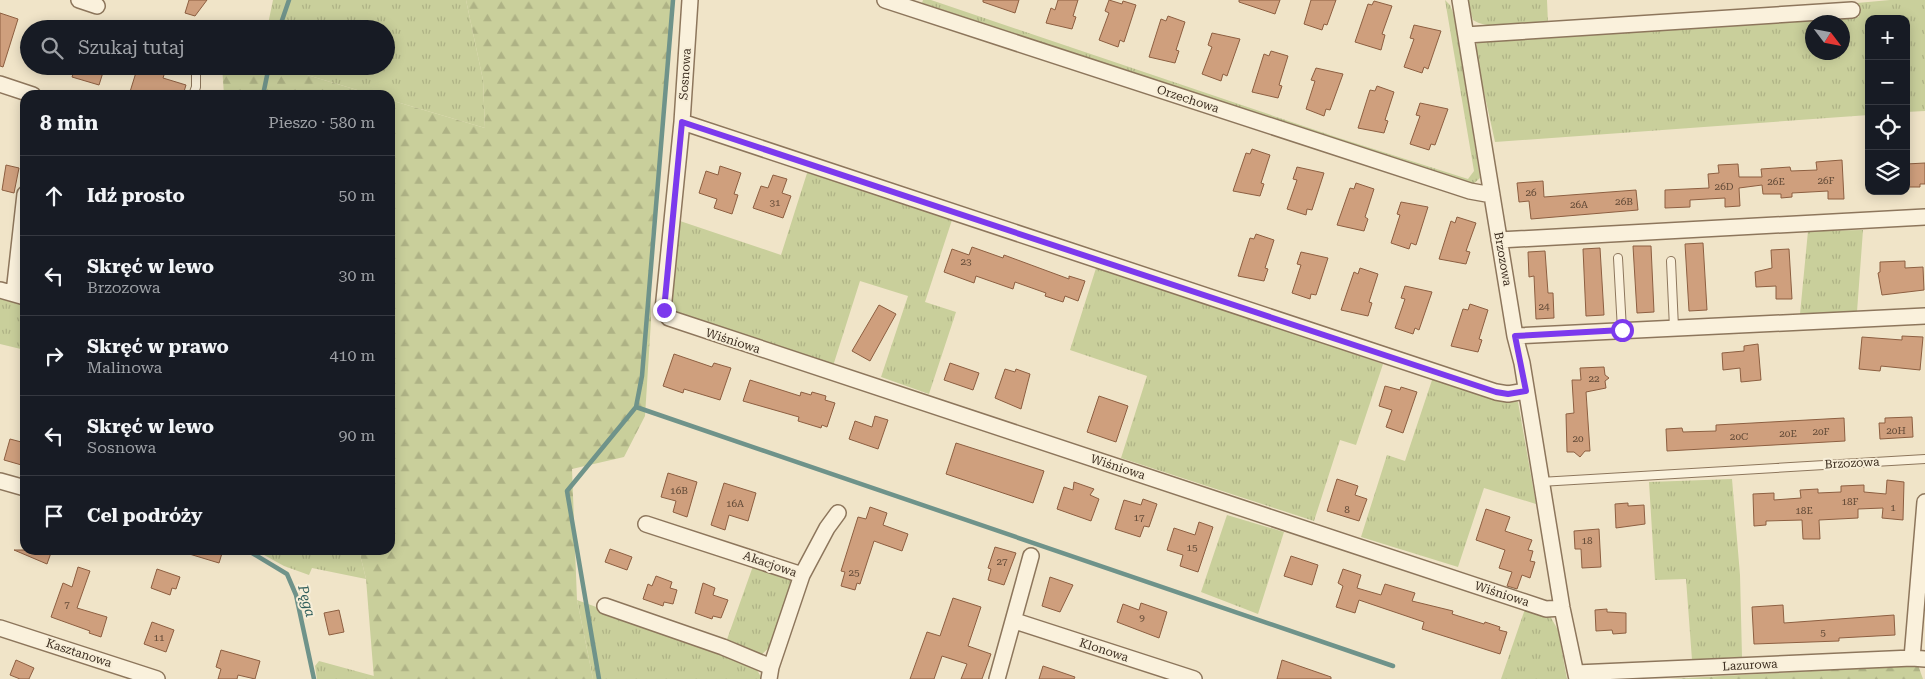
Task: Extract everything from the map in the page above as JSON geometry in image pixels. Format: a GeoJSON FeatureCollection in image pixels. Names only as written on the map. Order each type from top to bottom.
{"type":"FeatureCollection","features":[{"type":"Feature","properties":{"kind":"street"},"geometry":{"type":"LineString","coordinates":[[79,0],[98,6]]}},
{"type":"Feature","properties":{"kind":"street","name":"Sosnowa"},"geometry":{"type":"LineString","coordinates":[[675,321],[669,318],[664,310],[682,122],[690,0]]}},
{"type":"Feature","properties":{"kind":"street","name":"Orzechowa"},"geometry":{"type":"LineString","coordinates":[[885,0],[1470,191],[1492,195]]}},
{"type":"Feature","properties":{"kind":"street","name":"Brzozowa"},"geometry":{"type":"LineString","coordinates":[[1460,0],[1540,482],[1576,676]]}},
{"type":"Feature","properties":{"kind":"street"},"geometry":{"type":"LineString","coordinates":[[1466,35],[1852,10]]}},
{"type":"Feature","properties":{"kind":"street"},"geometry":{"type":"LineString","coordinates":[[0,84],[20,91]]}},
{"type":"Feature","properties":{"kind":"street"},"geometry":{"type":"LineString","coordinates":[[682,122],[1496,392],[1508,394],[1526,391]]}},
{"type":"Feature","properties":{"kind":"street"},"geometry":{"type":"LineString","coordinates":[[1499,240],[1925,217]]}},
{"type":"Feature","properties":{"kind":"street"},"geometry":{"type":"LineString","coordinates":[[13,293],[20,235]]}},
{"type":"Feature","properties":{"kind":"street"},"geometry":{"type":"LineString","coordinates":[[1515,336],[1925,316]]}},
{"type":"Feature","properties":{"kind":"street","name":"Wiśniowa"},"geometry":{"type":"LineString","coordinates":[[675,321],[1546,608],[1562,608]]}},
{"type":"Feature","properties":{"kind":"street"},"geometry":{"type":"LineString","coordinates":[[0,482],[20,487]]}},
{"type":"Feature","properties":{"kind":"street"},"geometry":{"type":"LineString","coordinates":[[1919,659],[1925,502]]}},
{"type":"Feature","properties":{"kind":"street"},"geometry":{"type":"LineString","coordinates":[[802,575],[826,528],[838,513]]}},
{"type":"Feature","properties":{"kind":"street","name":"Akacjowa"},"geometry":{"type":"LineString","coordinates":[[605,606],[723,648],[770,673],[802,575],[646,524]]}},
{"type":"Feature","properties":{"kind":"street"},"geometry":{"type":"LineString","coordinates":[[997,679],[1015,621],[1031,556]]}},
{"type":"Feature","properties":{"kind":"street","name":"Klonowa"},"geometry":{"type":"LineString","coordinates":[[1015,621],[1194,679]]}},
{"type":"Feature","properties":{"kind":"street","name":"Kasztanowa"},"geometry":{"type":"LineString","coordinates":[[0,628],[157,679]]}},
{"type":"Feature","properties":{"kind":"street","name":"Lazurowa"},"geometry":{"type":"LineString","coordinates":[[1576,676],[1919,659]]}},
{"type":"Feature","properties":{"kind":"lane"},"geometry":{"type":"LineString","coordinates":[[195,90],[196,75]]}},
{"type":"Feature","properties":{"kind":"lane"},"geometry":{"type":"LineString","coordinates":[[1618,258],[1622,330]]}},
{"type":"Feature","properties":{"kind":"lane"},"geometry":{"type":"LineString","coordinates":[[1672,261],[1674,328]]}},
{"type":"Feature","properties":{"kind":"lane","name":"Brzozowa"},"geometry":{"type":"LineString","coordinates":[[1540,482],[1925,459]]}},
{"type":"Feature","properties":{"kind":"green space"},"geometry":{"type":"Polygon","coordinates":[[[273,0],[466,0],[483,80],[485,128],[395,101],[395,90],[357,90],[307,75],[395,75],[395,20],[269,20],[273,0]]]}},
{"type":"Feature","properties":{"kind":"green space"},"geometry":{"type":"Polygon","coordinates":[[[466,0],[675,0],[664,90],[659,172],[651,239],[651,321],[645,416],[624,457],[572,469],[577,600],[593,679],[374,679],[366,579],[360,555],[395,555],[395,101],[485,128],[483,80],[466,0]]]}},
{"type":"Feature","properties":{"kind":"green space"},"geometry":{"type":"Polygon","coordinates":[[[923,0],[931,0],[1339,138],[1468,179],[1474,171],[1445,0],[1450,5],[1454,15],[1480,178],[1471,186],[922,3],[923,0]]]}},
{"type":"Feature","properties":{"kind":"green space"},"geometry":{"type":"Polygon","coordinates":[[[1467,0],[1547,0],[1548,23],[1498,26],[1480,23],[1473,20],[1467,0]]]}},
{"type":"Feature","properties":{"kind":"green space"},"geometry":{"type":"Polygon","coordinates":[[[1890,0],[1925,0],[1925,111],[1910,112],[1910,15],[1865,15],[1865,115],[1495,142],[1476,56],[1477,41],[1678,25],[1805,19],[1805,60],[1850,60],[1850,17],[1859,17],[1857,3],[1890,0]]]}},
{"type":"Feature","properties":{"kind":"green space"},"geometry":{"type":"Polygon","coordinates":[[[223,75],[307,75],[357,90],[224,90],[223,75]]]}},
{"type":"Feature","properties":{"kind":"green space"},"geometry":{"type":"Polygon","coordinates":[[[808,170],[953,217],[925,302],[956,312],[929,394],[881,377],[908,296],[860,281],[833,366],[675,312],[672,296],[680,221],[781,255],[808,170]]]}},
{"type":"Feature","properties":{"kind":"green space"},"geometry":{"type":"Polygon","coordinates":[[[1863,230],[1857,312],[1800,314],[1808,231],[1863,230]]]}},
{"type":"Feature","properties":{"kind":"green space"},"geometry":{"type":"Polygon","coordinates":[[[1097,265],[1383,364],[1356,445],[1340,440],[1314,521],[1121,458],[1147,376],[1070,350],[1097,265]]]}},
{"type":"Feature","properties":{"kind":"green space"},"geometry":{"type":"Polygon","coordinates":[[[0,297],[20,303],[20,349],[0,344],[0,297]]]}},
{"type":"Feature","properties":{"kind":"green space"},"geometry":{"type":"Polygon","coordinates":[[[1433,377],[1518,402],[1536,504],[1484,488],[1458,567],[1361,537],[1387,455],[1405,461],[1433,377]]]}},
{"type":"Feature","properties":{"kind":"green space"},"geometry":{"type":"Polygon","coordinates":[[[1732,479],[1740,575],[1742,657],[1692,660],[1686,579],[1655,580],[1649,482],[1732,479]]]}},
{"type":"Feature","properties":{"kind":"green space"},"geometry":{"type":"Polygon","coordinates":[[[1227,515],[1284,532],[1258,614],[1201,592],[1227,515]]]}},
{"type":"Feature","properties":{"kind":"green space"},"geometry":{"type":"Polygon","coordinates":[[[264,555],[360,555],[366,579],[312,568],[309,575],[284,566],[264,555]]]}},
{"type":"Feature","properties":{"kind":"green space"},"geometry":{"type":"Polygon","coordinates":[[[753,566],[794,579],[772,645],[760,656],[725,645],[753,566]]]}},
{"type":"Feature","properties":{"kind":"green space"},"geometry":{"type":"Polygon","coordinates":[[[577,600],[723,653],[756,668],[762,679],[593,679],[577,600]]]}},
{"type":"Feature","properties":{"kind":"green space"},"geometry":{"type":"Polygon","coordinates":[[[1525,609],[1550,616],[1558,630],[1567,679],[1501,679],[1525,609]]]}},
{"type":"Feature","properties":{"kind":"green space"},"geometry":{"type":"Polygon","coordinates":[[[319,661],[374,676],[374,679],[317,679],[315,666],[319,661]]]}},
{"type":"Feature","properties":{"kind":"green space"},"geometry":{"type":"Polygon","coordinates":[[[1918,665],[1923,679],[1670,679],[1918,665]]]}},
{"type":"Feature","properties":{"kind":"building"},"geometry":{"type":"Polygon","coordinates":[[[189,0],[207,0],[195,16],[185,13],[189,0]]]}},
{"type":"Feature","properties":{"kind":"building"},"geometry":{"type":"Polygon","coordinates":[[[983,0],[1019,0],[1015,13],[983,2],[983,0]]]}},
{"type":"Feature","properties":{"kind":"building"},"geometry":{"type":"Polygon","coordinates":[[[1058,0],[1078,0],[1073,16],[1076,17],[1072,29],[1046,23],[1051,8],[1055,10],[1058,0]]]}},
{"type":"Feature","properties":{"kind":"building"},"geometry":{"type":"Polygon","coordinates":[[[1109,0],[1122,4],[1123,1],[1136,5],[1124,42],[1120,40],[1118,47],[1099,40],[1109,13],[1105,11],[1109,0]]]}},
{"type":"Feature","properties":{"kind":"building"},"geometry":{"type":"Polygon","coordinates":[[[1239,0],[1280,0],[1275,14],[1239,2],[1239,0]]]}},
{"type":"Feature","properties":{"kind":"building"},"geometry":{"type":"Polygon","coordinates":[[[1311,0],[1336,0],[1327,25],[1324,24],[1322,30],[1304,24],[1311,0]]]}},
{"type":"Feature","properties":{"kind":"building"},"geometry":{"type":"Polygon","coordinates":[[[1374,1],[1392,6],[1382,34],[1385,35],[1381,50],[1355,42],[1368,4],[1372,5],[1374,1]]]}},
{"type":"Feature","properties":{"kind":"building"},"geometry":{"type":"Polygon","coordinates":[[[0,13],[18,19],[3,67],[0,66],[0,13]]]}},
{"type":"Feature","properties":{"kind":"building"},"geometry":{"type":"Polygon","coordinates":[[[1168,16],[1185,22],[1176,50],[1179,51],[1175,63],[1149,57],[1161,19],[1166,21],[1168,16]]]}},
{"type":"Feature","properties":{"kind":"building"},"geometry":{"type":"Polygon","coordinates":[[[1414,25],[1441,31],[1428,69],[1424,67],[1422,73],[1404,67],[1414,39],[1410,38],[1414,25]]]}},
{"type":"Feature","properties":{"kind":"building"},"geometry":{"type":"Polygon","coordinates":[[[1212,33],[1240,39],[1227,76],[1223,74],[1221,81],[1202,74],[1212,47],[1208,45],[1212,33]]]}},
{"type":"Feature","properties":{"kind":"building"},"geometry":{"type":"Polygon","coordinates":[[[1271,51],[1288,56],[1279,85],[1282,86],[1278,98],[1252,92],[1264,54],[1269,56],[1271,51]]]}},
{"type":"Feature","properties":{"kind":"building"},"geometry":{"type":"Polygon","coordinates":[[[1316,68],[1343,74],[1330,110],[1326,109],[1324,116],[1306,109],[1315,81],[1311,80],[1316,68]]]}},
{"type":"Feature","properties":{"kind":"building"},"geometry":{"type":"Polygon","coordinates":[[[73,75],[102,75],[99,85],[72,77],[73,75]]]}},
{"type":"Feature","properties":{"kind":"building"},"geometry":{"type":"Polygon","coordinates":[[[135,75],[164,75],[163,78],[186,85],[184,90],[131,90],[135,75]]]}},
{"type":"Feature","properties":{"kind":"building"},"geometry":{"type":"Polygon","coordinates":[[[1377,86],[1394,92],[1385,120],[1388,121],[1384,133],[1358,128],[1370,90],[1375,91],[1377,86]]]}},
{"type":"Feature","properties":{"kind":"building"},"geometry":{"type":"Polygon","coordinates":[[[1420,103],[1448,109],[1435,145],[1431,144],[1429,150],[1410,144],[1420,116],[1416,115],[1420,103]]]}},
{"type":"Feature","properties":{"kind":"building"},"geometry":{"type":"Polygon","coordinates":[[[1252,149],[1270,155],[1261,183],[1264,184],[1260,196],[1233,191],[1246,153],[1250,154],[1252,149]]]}},
{"type":"Feature","properties":{"kind":"building"},"geometry":{"type":"Polygon","coordinates":[[[1842,160],[1844,199],[1828,199],[1828,191],[1792,193],[1792,197],[1781,198],[1781,194],[1763,194],[1762,185],[1739,188],[1740,206],[1725,207],[1725,198],[1690,200],[1690,207],[1665,208],[1665,190],[1709,188],[1708,174],[1719,173],[1718,165],[1738,164],[1739,177],[1762,177],[1761,169],[1790,167],[1791,171],[1817,170],[1816,162],[1842,160]]]}},
{"type":"Feature","properties":{"kind":"building"},"geometry":{"type":"Polygon","coordinates":[[[1925,163],[1925,184],[1920,184],[1920,187],[1910,187],[1910,164],[1925,163]]]}},
{"type":"Feature","properties":{"kind":"building"},"geometry":{"type":"Polygon","coordinates":[[[6,165],[19,168],[14,193],[2,190],[6,165]]]}},
{"type":"Feature","properties":{"kind":"building"},"geometry":{"type":"Polygon","coordinates":[[[720,166],[741,173],[734,194],[738,195],[732,214],[714,208],[717,199],[699,193],[706,171],[718,175],[720,166]]]}},
{"type":"Feature","properties":{"kind":"building"},"geometry":{"type":"Polygon","coordinates":[[[1297,167],[1324,173],[1312,210],[1307,209],[1306,215],[1287,209],[1297,180],[1293,179],[1297,167]]]}},
{"type":"Feature","properties":{"kind":"building"},"geometry":{"type":"Polygon","coordinates":[[[773,175],[787,179],[782,193],[791,196],[783,218],[753,208],[761,186],[768,188],[773,175]]]}},
{"type":"Feature","properties":{"kind":"building"},"geometry":{"type":"Polygon","coordinates":[[[1543,181],[1544,197],[1636,190],[1638,210],[1531,219],[1529,201],[1519,202],[1517,183],[1543,181]]]}},
{"type":"Feature","properties":{"kind":"building"},"geometry":{"type":"Polygon","coordinates":[[[1356,183],[1374,189],[1365,217],[1368,219],[1364,231],[1337,225],[1350,188],[1354,189],[1356,183]]]}},
{"type":"Feature","properties":{"kind":"building"},"geometry":{"type":"Polygon","coordinates":[[[1401,202],[1428,207],[1416,245],[1411,243],[1409,249],[1391,243],[1400,215],[1397,214],[1401,202]]]}},
{"type":"Feature","properties":{"kind":"building"},"geometry":{"type":"Polygon","coordinates":[[[1457,217],[1476,223],[1466,251],[1470,252],[1466,264],[1439,259],[1451,221],[1455,223],[1457,217]]]}},
{"type":"Feature","properties":{"kind":"building"},"geometry":{"type":"Polygon","coordinates":[[[1256,234],[1274,240],[1265,268],[1268,269],[1264,281],[1238,276],[1250,238],[1254,239],[1256,234]]]}},
{"type":"Feature","properties":{"kind":"building"},"geometry":{"type":"Polygon","coordinates":[[[1703,243],[1707,310],[1689,311],[1685,244],[1703,243]]]}},
{"type":"Feature","properties":{"kind":"building"},"geometry":{"type":"Polygon","coordinates":[[[1633,246],[1651,246],[1654,312],[1637,313],[1633,246]]]}},
{"type":"Feature","properties":{"kind":"building"},"geometry":{"type":"Polygon","coordinates":[[[972,247],[1003,258],[1004,255],[1069,279],[1069,276],[1085,281],[1078,301],[1065,296],[1063,302],[1045,296],[1046,293],[1015,282],[1013,289],[976,276],[974,283],[944,272],[952,249],[969,255],[972,247]]]}},
{"type":"Feature","properties":{"kind":"building"},"geometry":{"type":"Polygon","coordinates":[[[1600,248],[1604,315],[1586,316],[1583,249],[1600,248]]]}},
{"type":"Feature","properties":{"kind":"building"},"geometry":{"type":"Polygon","coordinates":[[[1789,249],[1792,299],[1776,299],[1776,286],[1756,287],[1755,272],[1772,268],[1771,250],[1789,249]]]}},
{"type":"Feature","properties":{"kind":"building"},"geometry":{"type":"Polygon","coordinates":[[[1545,251],[1548,293],[1553,293],[1554,318],[1536,319],[1534,276],[1529,277],[1528,252],[1545,251]]]}},
{"type":"Feature","properties":{"kind":"building"},"geometry":{"type":"Polygon","coordinates":[[[1301,252],[1328,258],[1316,295],[1311,294],[1310,299],[1292,293],[1301,265],[1297,264],[1301,252]]]}},
{"type":"Feature","properties":{"kind":"building"},"geometry":{"type":"Polygon","coordinates":[[[1905,261],[1905,268],[1923,267],[1924,290],[1882,295],[1878,273],[1880,272],[1880,262],[1905,261]]]}},
{"type":"Feature","properties":{"kind":"building"},"geometry":{"type":"Polygon","coordinates":[[[1360,268],[1378,274],[1369,302],[1372,303],[1368,316],[1341,310],[1354,272],[1358,274],[1360,268]]]}},
{"type":"Feature","properties":{"kind":"building"},"geometry":{"type":"Polygon","coordinates":[[[1405,286],[1432,292],[1419,330],[1415,328],[1413,334],[1395,328],[1405,299],[1401,298],[1405,286]]]}},
{"type":"Feature","properties":{"kind":"building"},"geometry":{"type":"Polygon","coordinates":[[[1470,304],[1488,310],[1479,339],[1482,340],[1478,352],[1451,346],[1463,309],[1468,310],[1470,304]]]}},
{"type":"Feature","properties":{"kind":"building"},"geometry":{"type":"Polygon","coordinates":[[[879,305],[896,314],[870,361],[852,351],[879,305]]]}},
{"type":"Feature","properties":{"kind":"building"},"geometry":{"type":"Polygon","coordinates":[[[1902,336],[1923,337],[1920,370],[1881,366],[1880,371],[1859,369],[1862,337],[1902,340],[1902,336]]]}},
{"type":"Feature","properties":{"kind":"building"},"geometry":{"type":"Polygon","coordinates":[[[1758,344],[1761,380],[1741,382],[1740,368],[1723,370],[1722,353],[1744,351],[1744,346],[1758,344]]]}},
{"type":"Feature","properties":{"kind":"building"},"geometry":{"type":"Polygon","coordinates":[[[674,354],[712,367],[714,363],[731,368],[720,400],[684,389],[683,393],[663,386],[674,354]]]}},
{"type":"Feature","properties":{"kind":"building"},"geometry":{"type":"Polygon","coordinates":[[[950,363],[979,373],[973,390],[944,380],[950,363]]]}},
{"type":"Feature","properties":{"kind":"building"},"geometry":{"type":"Polygon","coordinates":[[[1604,367],[1605,375],[1609,378],[1605,381],[1606,388],[1586,392],[1590,451],[1585,451],[1580,457],[1574,452],[1567,452],[1566,414],[1574,413],[1572,380],[1581,380],[1580,368],[1604,367]]]}},
{"type":"Feature","properties":{"kind":"building"},"geometry":{"type":"Polygon","coordinates":[[[1005,369],[1015,372],[1016,369],[1030,374],[1021,409],[995,398],[1005,369]]]}},
{"type":"Feature","properties":{"kind":"building"},"geometry":{"type":"Polygon","coordinates":[[[750,380],[800,396],[801,392],[811,395],[812,392],[826,396],[825,400],[835,403],[827,427],[822,425],[821,428],[798,421],[799,417],[743,401],[750,380]]]}},
{"type":"Feature","properties":{"kind":"building"},"geometry":{"type":"Polygon","coordinates":[[[1385,386],[1400,390],[1401,387],[1417,392],[1403,433],[1386,427],[1392,410],[1379,406],[1385,386]]]}},
{"type":"Feature","properties":{"kind":"building"},"geometry":{"type":"Polygon","coordinates":[[[1099,396],[1128,406],[1116,442],[1087,432],[1099,396]]]}},
{"type":"Feature","properties":{"kind":"building"},"geometry":{"type":"Polygon","coordinates":[[[875,416],[888,420],[878,449],[849,439],[855,421],[872,427],[875,416]]]}},
{"type":"Feature","properties":{"kind":"building"},"geometry":{"type":"Polygon","coordinates":[[[1912,417],[1913,437],[1880,439],[1879,423],[1885,423],[1885,418],[1912,417]]]}},
{"type":"Feature","properties":{"kind":"building"},"geometry":{"type":"Polygon","coordinates":[[[1844,418],[1845,441],[1667,451],[1666,429],[1682,428],[1683,432],[1716,431],[1716,425],[1844,418]]]}},
{"type":"Feature","properties":{"kind":"building"},"geometry":{"type":"Polygon","coordinates":[[[10,439],[20,442],[20,465],[4,460],[10,439]]]}},
{"type":"Feature","properties":{"kind":"building"},"geometry":{"type":"Polygon","coordinates":[[[956,443],[1044,471],[1033,503],[946,474],[956,443]]]}},
{"type":"Feature","properties":{"kind":"building"},"geometry":{"type":"Polygon","coordinates":[[[668,473],[697,482],[687,517],[673,512],[676,501],[661,497],[668,473]]]}},
{"type":"Feature","properties":{"kind":"building"},"geometry":{"type":"Polygon","coordinates":[[[1337,479],[1358,486],[1355,495],[1367,499],[1359,521],[1327,511],[1337,479]]]}},
{"type":"Feature","properties":{"kind":"building"},"geometry":{"type":"Polygon","coordinates":[[[1887,480],[1904,482],[1903,520],[1882,518],[1883,508],[1858,509],[1858,518],[1819,520],[1820,539],[1803,539],[1802,520],[1766,521],[1766,525],[1754,526],[1753,494],[1774,493],[1774,500],[1801,498],[1800,490],[1818,489],[1818,493],[1841,492],[1841,486],[1864,485],[1864,492],[1886,494],[1887,480]]]}},
{"type":"Feature","properties":{"kind":"building"},"geometry":{"type":"Polygon","coordinates":[[[1074,482],[1094,489],[1090,495],[1099,499],[1091,521],[1057,509],[1064,487],[1073,490],[1074,482]]]}},
{"type":"Feature","properties":{"kind":"building"},"geometry":{"type":"Polygon","coordinates":[[[724,483],[756,493],[748,521],[729,515],[725,530],[711,525],[724,483]]]}},
{"type":"Feature","properties":{"kind":"building"},"geometry":{"type":"Polygon","coordinates":[[[1143,499],[1157,504],[1149,527],[1144,526],[1140,537],[1115,529],[1124,500],[1141,505],[1143,499]]]}},
{"type":"Feature","properties":{"kind":"building"},"geometry":{"type":"Polygon","coordinates":[[[1628,503],[1628,506],[1644,505],[1645,524],[1616,528],[1615,504],[1628,503]]]}},
{"type":"Feature","properties":{"kind":"building"},"geometry":{"type":"Polygon","coordinates":[[[870,507],[887,513],[883,525],[908,534],[902,551],[874,541],[860,584],[857,583],[855,590],[841,586],[845,572],[841,571],[858,517],[866,519],[870,507]]]}},
{"type":"Feature","properties":{"kind":"building"},"geometry":{"type":"Polygon","coordinates":[[[1486,509],[1510,517],[1505,531],[1532,540],[1528,550],[1533,551],[1530,561],[1535,562],[1530,578],[1522,575],[1517,589],[1507,586],[1512,572],[1499,568],[1505,550],[1476,540],[1486,509]]]}},
{"type":"Feature","properties":{"kind":"building"},"geometry":{"type":"Polygon","coordinates":[[[1199,522],[1213,527],[1198,572],[1180,566],[1183,555],[1167,550],[1174,528],[1195,535],[1199,522]]]}},
{"type":"Feature","properties":{"kind":"building"},"geometry":{"type":"Polygon","coordinates":[[[1599,529],[1601,567],[1582,568],[1581,549],[1575,549],[1574,531],[1599,529]]]}},
{"type":"Feature","properties":{"kind":"building"},"geometry":{"type":"Polygon","coordinates":[[[995,547],[1016,553],[1004,585],[988,580],[991,569],[988,568],[995,547]]]}},
{"type":"Feature","properties":{"kind":"building"},"geometry":{"type":"Polygon","coordinates":[[[610,549],[632,557],[627,570],[605,562],[610,549]]]}},
{"type":"Feature","properties":{"kind":"building"},"geometry":{"type":"Polygon","coordinates":[[[26,555],[50,555],[47,564],[26,555]]]}},
{"type":"Feature","properties":{"kind":"building"},"geometry":{"type":"Polygon","coordinates":[[[193,555],[221,555],[219,563],[193,555]]]}},
{"type":"Feature","properties":{"kind":"building"},"geometry":{"type":"Polygon","coordinates":[[[1291,556],[1318,565],[1312,585],[1284,576],[1291,556]]]}},
{"type":"Feature","properties":{"kind":"building"},"geometry":{"type":"Polygon","coordinates":[[[78,567],[90,571],[77,608],[107,617],[101,637],[51,617],[63,583],[72,587],[78,567]]]}},
{"type":"Feature","properties":{"kind":"building"},"geometry":{"type":"Polygon","coordinates":[[[157,569],[180,577],[176,589],[172,588],[170,595],[151,588],[157,569]]]}},
{"type":"Feature","properties":{"kind":"building"},"geometry":{"type":"Polygon","coordinates":[[[1343,569],[1361,575],[1357,588],[1381,595],[1385,584],[1415,593],[1412,601],[1453,611],[1452,614],[1500,627],[1499,630],[1507,632],[1500,654],[1422,629],[1424,622],[1359,600],[1355,613],[1336,607],[1343,586],[1338,583],[1343,569]]]}},
{"type":"Feature","properties":{"kind":"building"},"geometry":{"type":"Polygon","coordinates":[[[656,576],[672,582],[670,588],[677,590],[673,604],[664,602],[663,606],[643,599],[648,584],[652,586],[656,576]]]}},
{"type":"Feature","properties":{"kind":"building"},"geometry":{"type":"Polygon","coordinates":[[[1050,577],[1073,585],[1060,612],[1042,606],[1050,577]]]}},
{"type":"Feature","properties":{"kind":"building"},"geometry":{"type":"Polygon","coordinates":[[[703,583],[715,588],[713,595],[728,600],[721,618],[713,616],[712,619],[695,613],[703,583]]]}},
{"type":"Feature","properties":{"kind":"building"},"geometry":{"type":"Polygon","coordinates":[[[953,598],[981,607],[968,646],[991,654],[982,679],[961,679],[967,664],[942,656],[934,679],[910,679],[927,632],[940,636],[953,598]]]}},
{"type":"Feature","properties":{"kind":"building"},"geometry":{"type":"Polygon","coordinates":[[[1141,603],[1167,612],[1159,638],[1117,622],[1123,604],[1139,610],[1141,603]]]}},
{"type":"Feature","properties":{"kind":"building"},"geometry":{"type":"Polygon","coordinates":[[[1783,605],[1784,623],[1894,615],[1895,635],[1839,638],[1839,641],[1754,644],[1752,607],[1783,605]]]}},
{"type":"Feature","properties":{"kind":"building"},"geometry":{"type":"Polygon","coordinates":[[[1607,609],[1607,612],[1626,613],[1626,633],[1613,634],[1612,630],[1596,631],[1595,610],[1607,609]]]}},
{"type":"Feature","properties":{"kind":"building"},"geometry":{"type":"Polygon","coordinates":[[[339,610],[344,632],[329,635],[324,613],[339,610]]]}},
{"type":"Feature","properties":{"kind":"building"},"geometry":{"type":"Polygon","coordinates":[[[152,622],[174,630],[166,652],[144,644],[152,622]]]}},
{"type":"Feature","properties":{"kind":"building"},"geometry":{"type":"Polygon","coordinates":[[[221,650],[260,661],[255,679],[238,675],[237,679],[218,679],[221,669],[216,667],[221,650]]]}},
{"type":"Feature","properties":{"kind":"building"},"geometry":{"type":"Polygon","coordinates":[[[16,660],[34,668],[29,679],[20,679],[10,675],[16,660]]]}},
{"type":"Feature","properties":{"kind":"building"},"geometry":{"type":"Polygon","coordinates":[[[1282,660],[1331,677],[1331,679],[1277,679],[1282,660]]]}},
{"type":"Feature","properties":{"kind":"building"},"geometry":{"type":"Polygon","coordinates":[[[1043,666],[1075,677],[1074,679],[1039,679],[1043,666]]]}},
{"type":"Feature","properties":{"kind":"waterway","name":"Pęga"},"geometry":{"type":"LineString","coordinates":[[282,20],[289,0]]}},
{"type":"Feature","properties":{"kind":"waterway"},"geometry":{"type":"LineString","coordinates":[[599,679],[567,491],[636,407],[642,376],[673,0]]}},
{"type":"Feature","properties":{"kind":"waterway","name":"Pęga"},"geometry":{"type":"LineString","coordinates":[[264,90],[267,75]]}},
{"type":"Feature","properties":{"kind":"waterway"},"geometry":{"type":"LineString","coordinates":[[636,407],[1393,666]]}},
{"type":"Feature","properties":{"kind":"waterway","name":"Pęga"},"geometry":{"type":"LineString","coordinates":[[255,555],[287,574],[296,595],[314,679]]}},
{"type":"Feature","properties":{"kind":"route"},"geometry":{"type":"LineString","coordinates":[[664,310],[682,122],[1496,392],[1508,394],[1526,391],[1522,363],[1515,336],[1622,330]]}}]}
